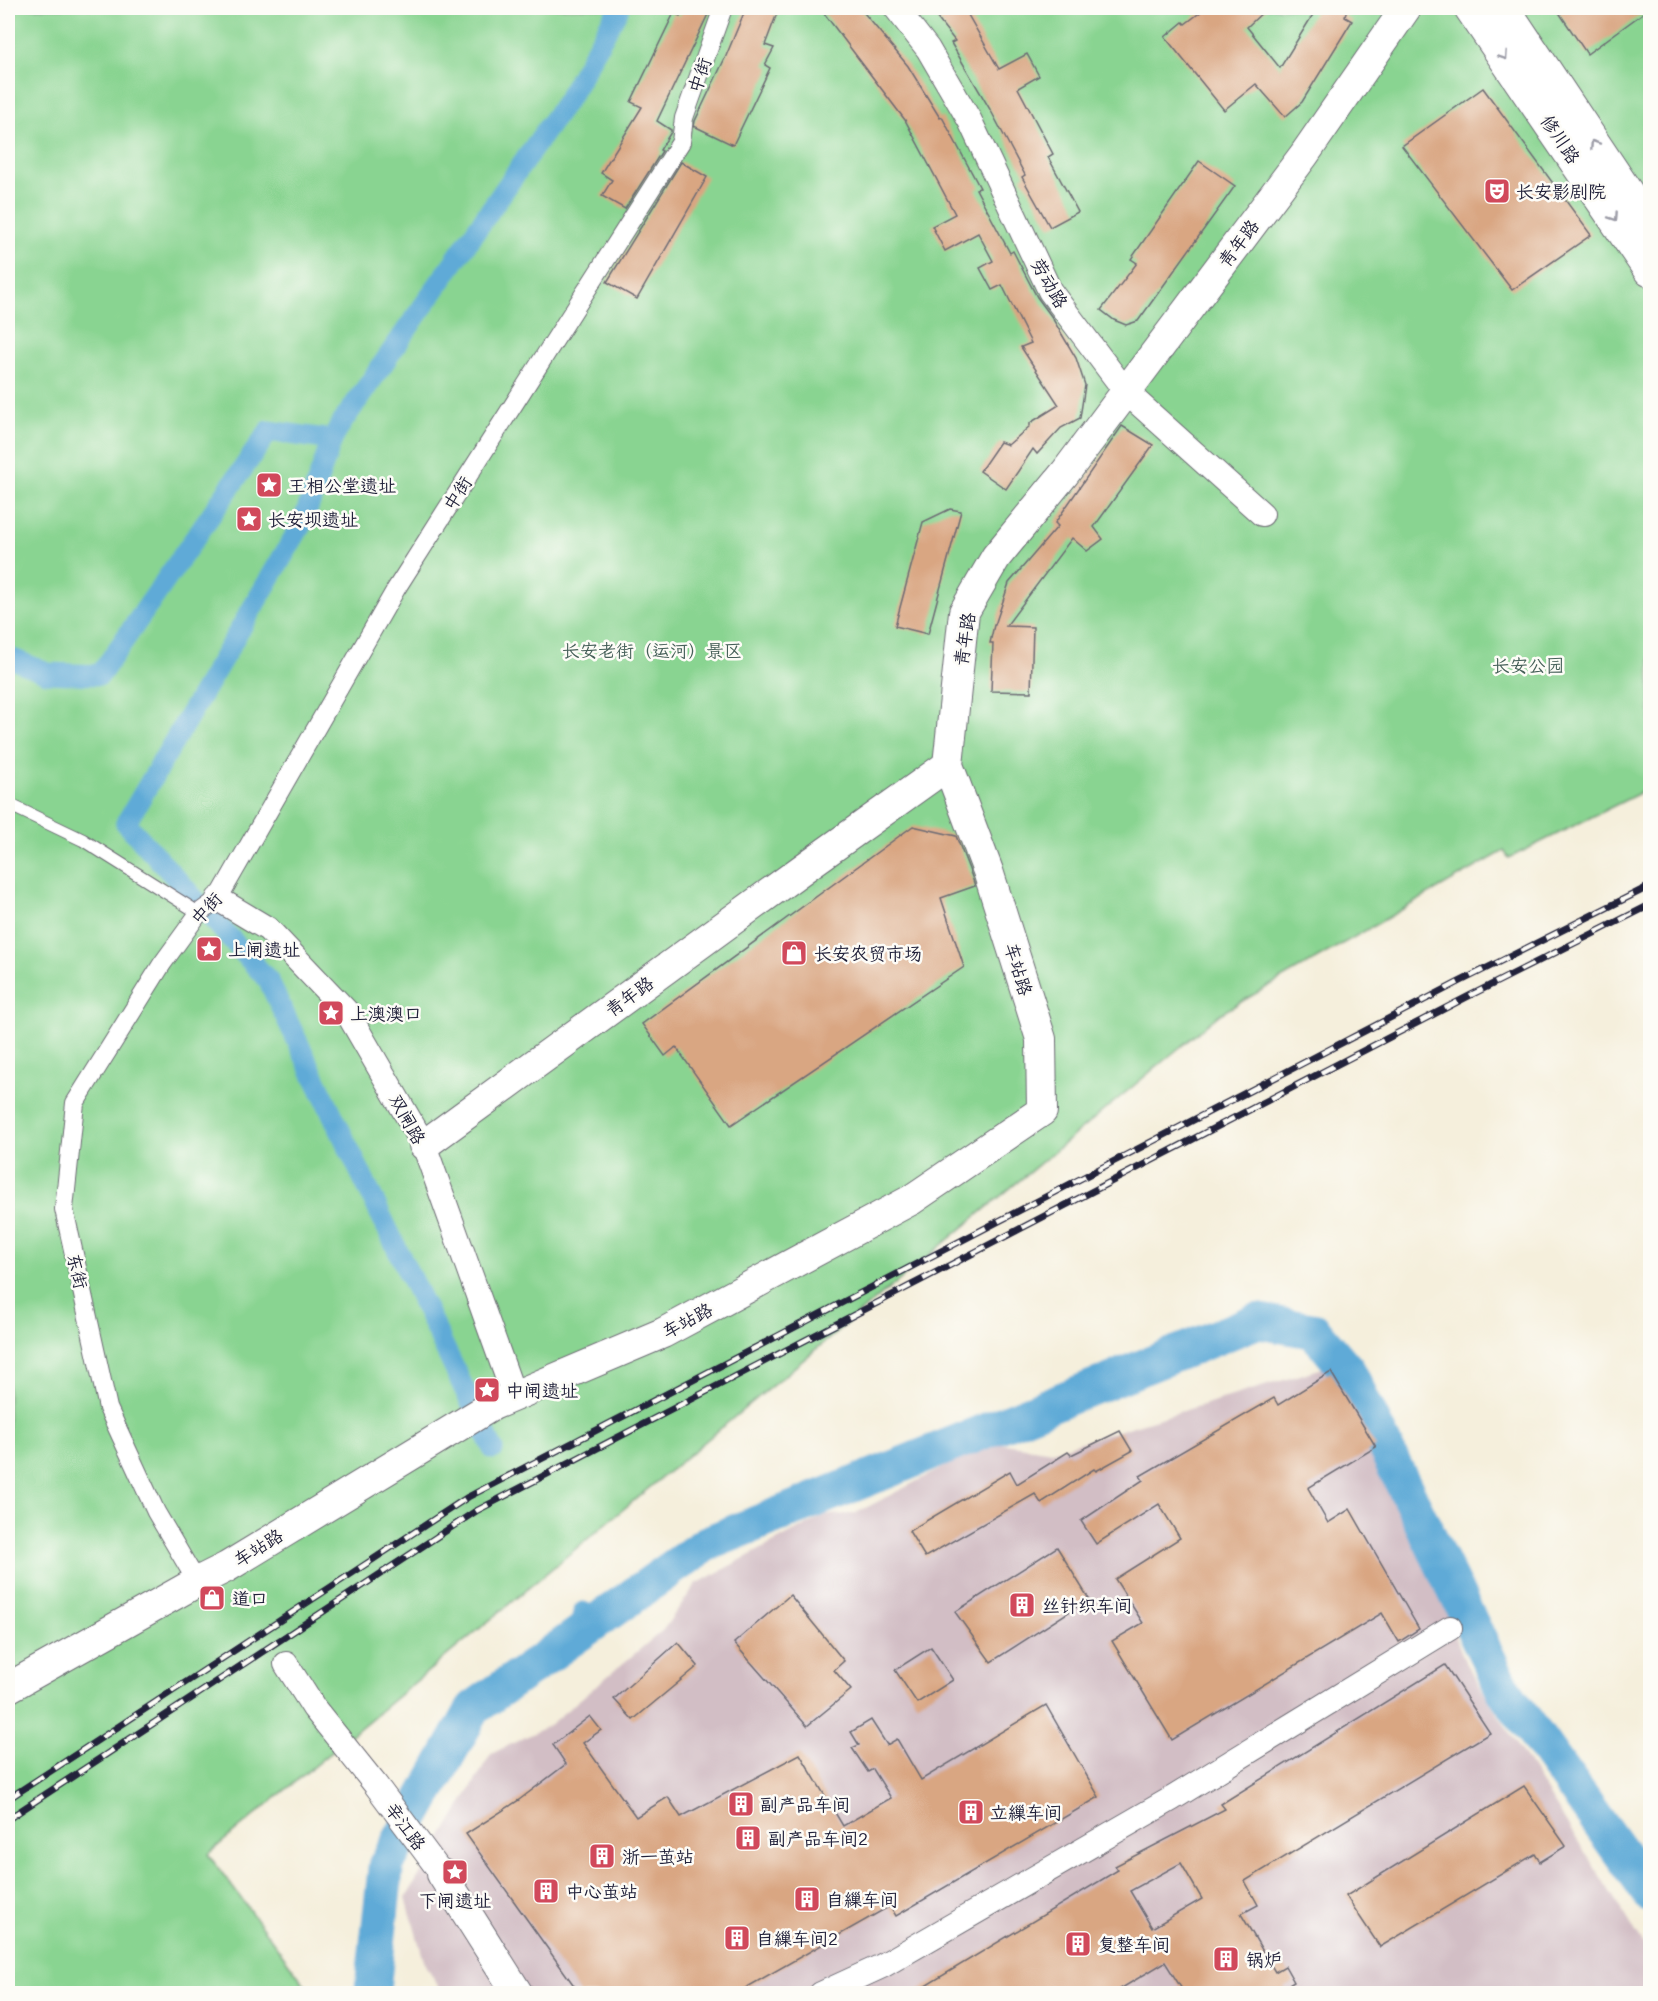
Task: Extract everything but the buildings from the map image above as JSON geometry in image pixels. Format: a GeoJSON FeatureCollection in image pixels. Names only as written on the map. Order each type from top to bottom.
{"type":"FeatureCollection","features":[{"type":"Feature","properties":{"kind":"main road","name":"修川路"},"geometry":{"type":"LineString","coordinates":[[1471,8],[1650,270]]}},
{"type":"Feature","properties":{"kind":"main road","name":"修川路"},"geometry":{"type":"LineString","coordinates":[[1503,8],[1650,228]]}},
{"type":"Feature","properties":{"kind":"street","name":"中街"},"geometry":{"type":"LineString","coordinates":[[162,964],[208,906],[396,590],[681,142],[684,118],[723,8]]}},
{"type":"Feature","properties":{"kind":"street","name":"劳动路"},"geometry":{"type":"LineString","coordinates":[[896,8],[928,49],[970,121],[1050,291],[1126,392],[1262,514]]}},
{"type":"Feature","properties":{"kind":"street","name":"青年路"},"geometry":{"type":"LineString","coordinates":[[424,1145],[948,765],[964,612],[996,556],[1065,473],[1304,155],[1406,8]]}},
{"type":"Feature","properties":{"kind":"street","name":"车站路"},"geometry":{"type":"LineString","coordinates":[[8,1688],[226,1567],[503,1400],[663,1333],[901,1205],[1042,1111],[1041,1039],[988,871],[948,765]]}},
{"type":"Feature","properties":{"kind":"street","name":"双闸路"},"geometry":{"type":"LineString","coordinates":[[208,906],[268,929],[347,1011],[424,1145],[503,1400]]}},
{"type":"Feature","properties":{"kind":"street","name":"东街"},"geometry":{"type":"LineString","coordinates":[[162,964],[75,1103],[64,1209],[108,1408],[156,1512],[196,1582]]}},
{"type":"Feature","properties":{"kind":"street"},"geometry":{"type":"LineString","coordinates":[[820,1994],[882,1966],[1173,1798],[1450,1628]]}},
{"type":"Feature","properties":{"kind":"street","name":"辛江路"},"geometry":{"type":"LineString","coordinates":[[286,1664],[314,1708],[375,1784],[442,1874],[518,1994]]}},
{"type":"Feature","properties":{"kind":"lane"},"geometry":{"type":"LineString","coordinates":[[8,804],[83,840],[208,906]]}},
{"type":"Feature","properties":{"kind":"shaded area"},"geometry":{"type":"Polygon","coordinates":[[[1323,1368],[1401,1495],[1466,1664],[1650,1955],[1650,1985],[1637,1994],[442,1993],[424,1961],[406,1898],[491,1754],[548,1726],[663,1630],[696,1584],[825,1515],[854,1514],[992,1442],[1052,1451],[1323,1368]]]}},
{"type":"Feature","properties":{"kind":"green space","name":"长安老街（运河）景区"},"geometry":{"type":"Polygon","coordinates":[[[8,8],[1650,8],[1650,788],[1509,858],[1504,851],[1220,1014],[208,1854],[311,1993],[8,1994],[8,8]]]}},
{"type":"Feature","properties":{"kind":"waterway"},"geometry":{"type":"LineString","coordinates":[[493,1449],[268,980],[126,823],[303,522],[332,440],[341,424],[569,97],[619,8]]}},
{"type":"Feature","properties":{"kind":"waterway"},"geometry":{"type":"LineString","coordinates":[[8,657],[47,673],[100,675],[269,431],[332,440]]}},
{"type":"Feature","properties":{"kind":"waterway"},"geometry":{"type":"LineString","coordinates":[[372,1994],[386,1865],[474,1708],[706,1544],[1257,1321],[1314,1331],[1348,1371],[1503,1689],[1650,1894]]}},
{"type":"Feature","properties":{"kind":"waterway"},"geometry":{"type":"LineString","coordinates":[[583,1612],[591,1626]]}},
{"type":"Feature","properties":{"kind":"railway"},"geometry":{"type":"LineString","coordinates":[[8,1799],[468,1497],[1457,983],[1650,886]]}},
{"type":"Feature","properties":{"kind":"railway"},"geometry":{"type":"LineString","coordinates":[[8,1819],[476,1511],[1465,998],[1650,905]]}},
{"type":"Feature","properties":{"kind":"place","name":"长安影剧院"},"geometry":{"type":"Point","coordinates":[1497,191]}},
{"type":"Feature","properties":{"kind":"place","name":"王相公堂遗址"},"geometry":{"type":"Point","coordinates":[269,485]}},
{"type":"Feature","properties":{"kind":"place","name":"长安坝遗址"},"geometry":{"type":"Point","coordinates":[249,519]}},
{"type":"Feature","properties":{"kind":"place","name":"上闸遗址"},"geometry":{"type":"Point","coordinates":[209,949]}},
{"type":"Feature","properties":{"kind":"place","name":"长安农贸市场"},"geometry":{"type":"Point","coordinates":[794,953]}},
{"type":"Feature","properties":{"kind":"place","name":"上澳澳口"},"geometry":{"type":"Point","coordinates":[331,1013]}},
{"type":"Feature","properties":{"kind":"place","name":"中闸遗址"},"geometry":{"type":"Point","coordinates":[487,1390]}},
{"type":"Feature","properties":{"kind":"place","name":"道口"},"geometry":{"type":"Point","coordinates":[212,1598]}},
{"type":"Feature","properties":{"kind":"place","name":"丝针织车间"},"geometry":{"type":"Point","coordinates":[1022,1605]}},
{"type":"Feature","properties":{"kind":"place","name":"副产品车间"},"geometry":{"type":"Point","coordinates":[741,1804]}},
{"type":"Feature","properties":{"kind":"place","name":"立繅车间"},"geometry":{"type":"Point","coordinates":[971,1812]}},
{"type":"Feature","properties":{"kind":"place","name":"副产品车间2"},"geometry":{"type":"Point","coordinates":[748,1838]}},
{"type":"Feature","properties":{"kind":"place","name":"浙一茧站"},"geometry":{"type":"Point","coordinates":[602,1856]}},
{"type":"Feature","properties":{"kind":"place","name":"下闸遗址"},"geometry":{"type":"Point","coordinates":[455,1872]}},
{"type":"Feature","properties":{"kind":"place","name":"中心茧站"},"geometry":{"type":"Point","coordinates":[546,1891]}},
{"type":"Feature","properties":{"kind":"place","name":"自繅车间"},"geometry":{"type":"Point","coordinates":[807,1899]}},
{"type":"Feature","properties":{"kind":"place","name":"自繅车间2"},"geometry":{"type":"Point","coordinates":[737,1938]}},
{"type":"Feature","properties":{"kind":"place","name":"复整车间"},"geometry":{"type":"Point","coordinates":[1078,1944]}},
{"type":"Feature","properties":{"kind":"place","name":"锅炉"},"geometry":{"type":"Point","coordinates":[1226,1959]}},
{"type":"Feature","properties":{"kind":"park label","name":"长安公园"},"geometry":{"type":"Point","coordinates":[1528,665]}}]}
